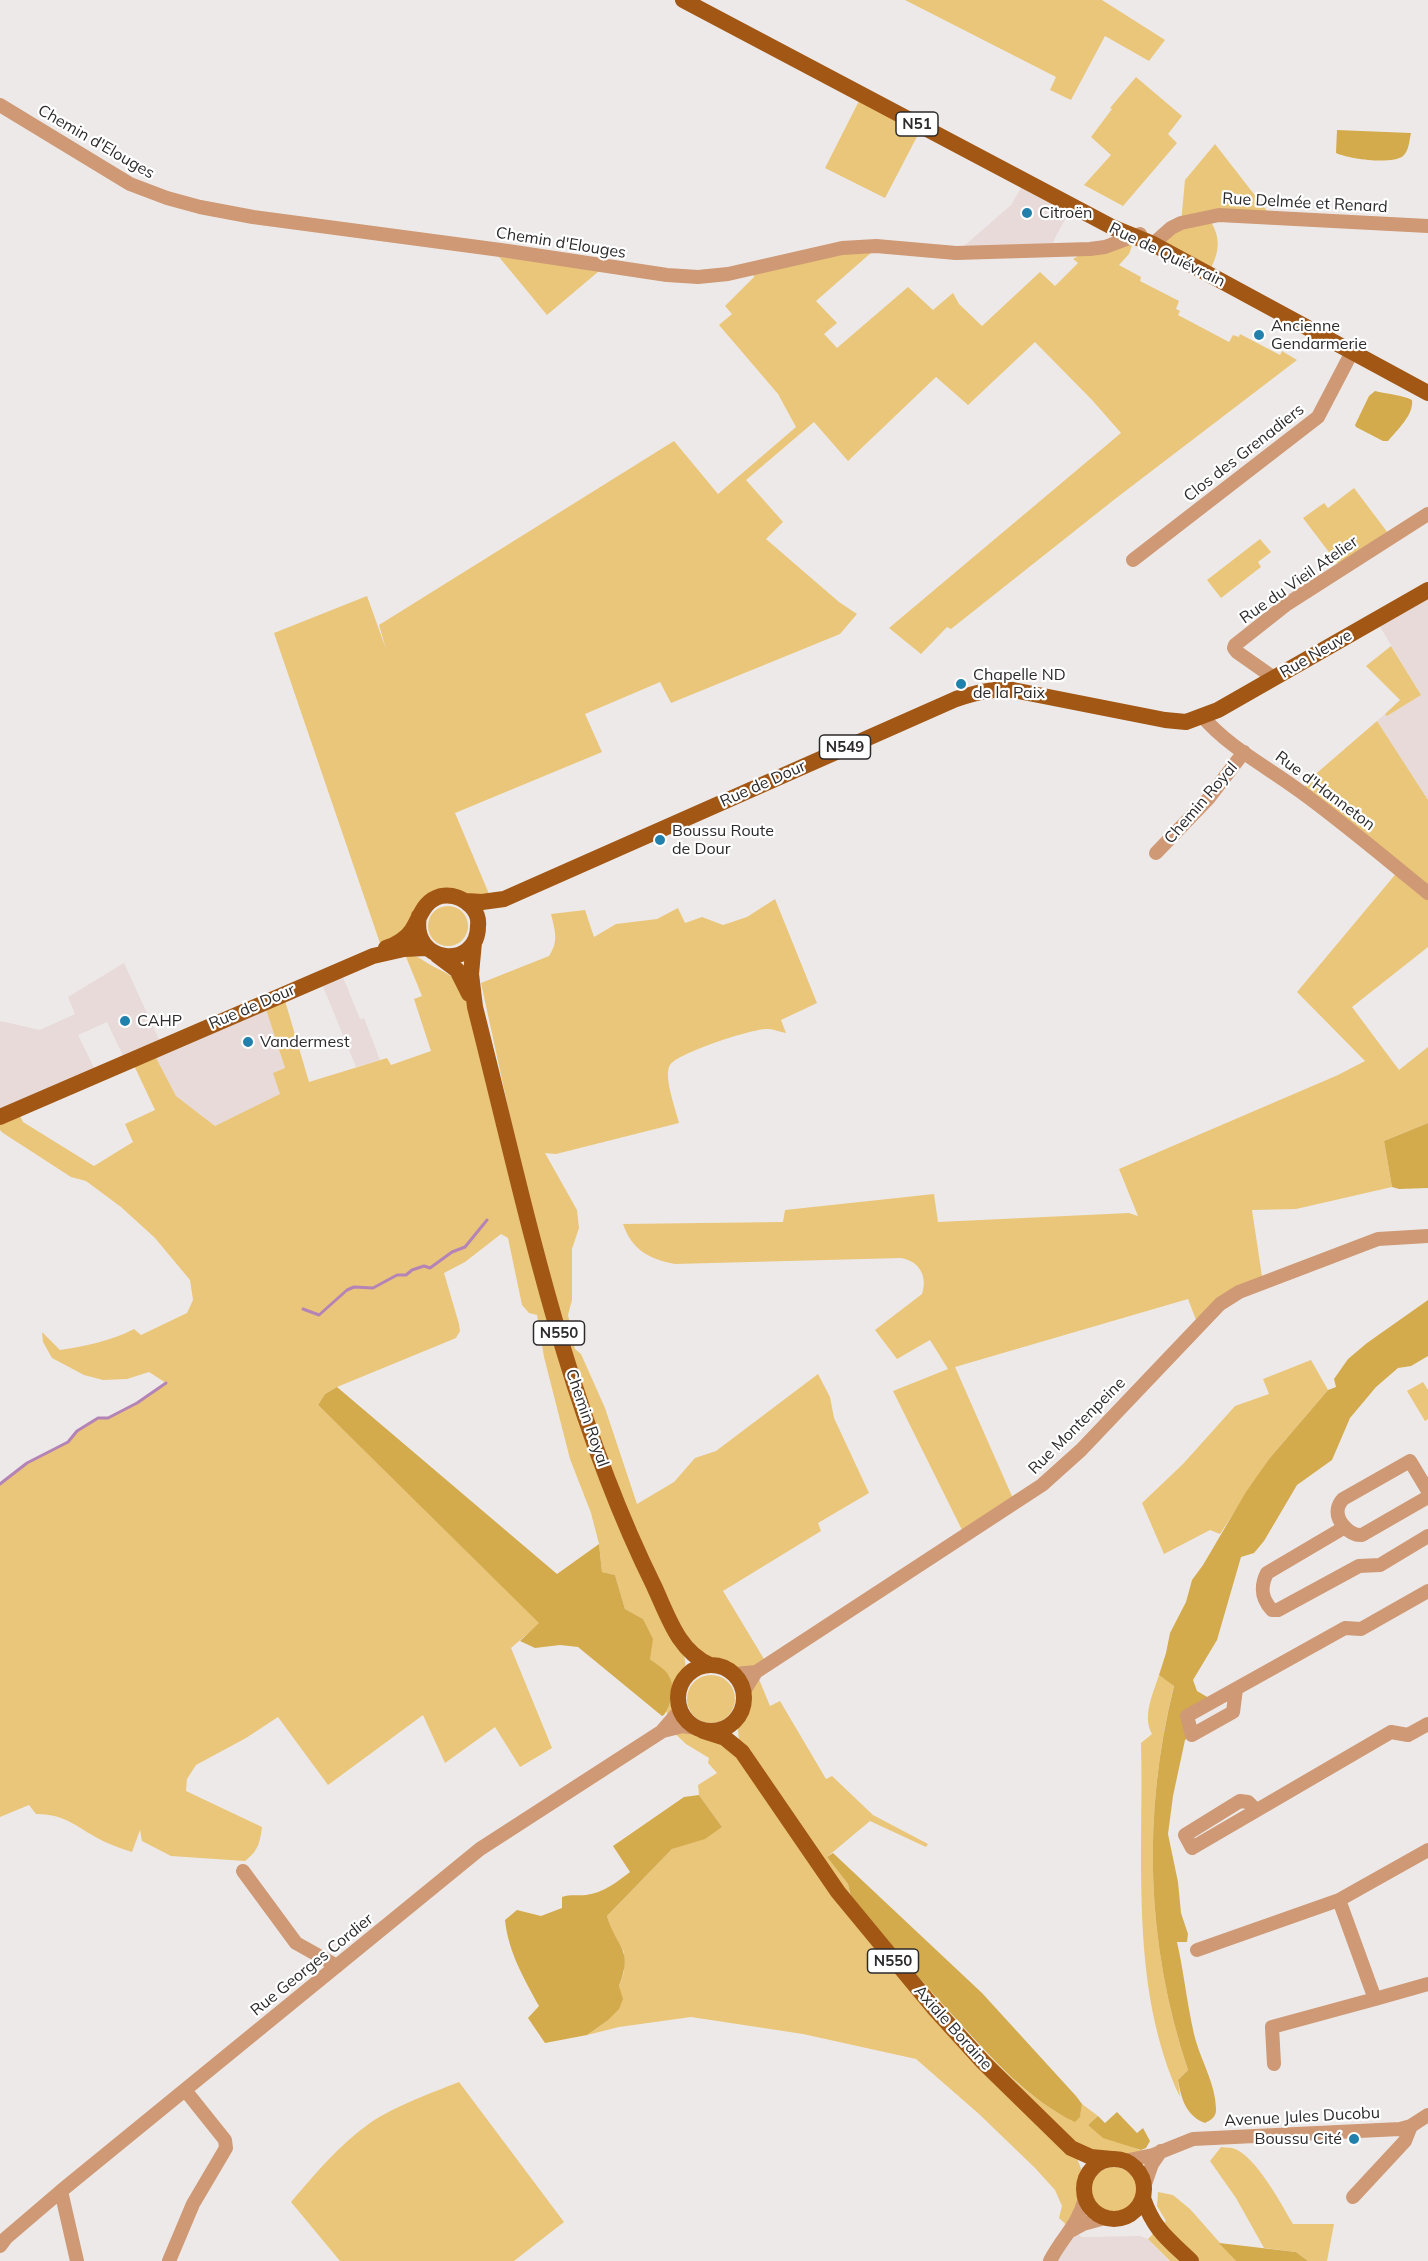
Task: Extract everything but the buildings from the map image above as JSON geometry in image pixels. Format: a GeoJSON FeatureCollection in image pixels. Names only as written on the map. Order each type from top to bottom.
{"type":"FeatureCollection","features":[{"type":"Feature","properties":{"kind":"main road","name":"Rue de Quiévrain"},"geometry":{"type":"LineString","coordinates":[[683,0],[1114,228],[1143,238],[1428,393]]}},
{"type":"Feature","properties":{"kind":"main road","name":"N51"},"geometry":{"type":"LineString","coordinates":[[702,0],[1119,220],[1143,238]]}},
{"type":"Feature","properties":{"kind":"main road","name":"Rue Neuve"},"geometry":{"type":"LineString","coordinates":[[1202,716],[1233,702],[1428,590]]}},
{"type":"Feature","properties":{"kind":"main road","name":"Rue de Dour"},"geometry":{"type":"LineString","coordinates":[[466,902],[504,899],[956,699],[976,693],[1001,689],[1013,690],[1180,723],[1202,716]]}},
{"type":"Feature","properties":{"kind":"main road"},"geometry":{"type":"LineString","coordinates":[[440,896],[450,896],[466,902],[476,914],[476,936],[469,949],[453,956],[432,951],[404,949],[373,956],[412,931],[419,916],[431,901],[440,896]]}},
{"type":"Feature","properties":{"kind":"main road","name":"Rue de Dour"},"geometry":{"type":"LineString","coordinates":[[476,936],[488,917],[504,899]]}},
{"type":"Feature","properties":{"kind":"main road"},"geometry":{"type":"LineString","coordinates":[[419,916],[418,933],[432,951]]}},
{"type":"Feature","properties":{"kind":"main road","name":"Chemin Royal"},"geometry":{"type":"LineString","coordinates":[[476,936],[471,974],[475,1006],[551,1306],[572,1377],[623,1517],[682,1645],[685,1678]]}},
{"type":"Feature","properties":{"kind":"main road","name":"Chemin Royal"},"geometry":{"type":"LineString","coordinates":[[432,951],[457,970],[475,1006]]}},
{"type":"Feature","properties":{"kind":"main road","name":"Rue de Dour"},"geometry":{"type":"LineString","coordinates":[[0,1117],[373,956]]}},
{"type":"Feature","properties":{"kind":"main road","name":"Chemin Royal"},"geometry":{"type":"LineString","coordinates":[[682,1645],[693,1656],[710,1665]]}},
{"type":"Feature","properties":{"kind":"main road"},"geometry":{"type":"LineString","coordinates":[[710,1665],[727,1669],[735,1674],[744,1691],[745,1701],[742,1712],[736,1720],[721,1730],[700,1729],[689,1723],[680,1710],[678,1693],[685,1678],[700,1667],[710,1665]]}},
{"type":"Feature","properties":{"kind":"main road","name":"Axiale Boraine"},"geometry":{"type":"LineString","coordinates":[[736,1720],[742,1752]]}},
{"type":"Feature","properties":{"kind":"main road","name":"Axiale Boraine"},"geometry":{"type":"LineString","coordinates":[[700,1729],[725,1738],[742,1752],[838,1892],[902,1972],[983,2062],[1071,2148],[1079,2162],[1085,2189]]}},
{"type":"Feature","properties":{"kind":"main road","name":"Axiale Boraine"},"geometry":{"type":"LineString","coordinates":[[1071,2148],[1091,2157],[1118,2160]]}},
{"type":"Feature","properties":{"kind":"main road"},"geometry":{"type":"LineString","coordinates":[[1158,2230],[1144,2223],[1096,2214],[1089,2207],[1085,2189],[1095,2166],[1118,2160],[1138,2171],[1149,2215],[1158,2230],[1191,2261]]}},
{"type":"Feature","properties":{"kind":"main road"},"geometry":{"type":"LineString","coordinates":[[1114,2219],[1131,2214],[1139,2207],[1144,2192]]}},
{"type":"Feature","properties":{"kind":"street","name":"Chemin d'Elouges"},"geometry":{"type":"LineString","coordinates":[[0,105],[130,184],[200,207],[253,217],[667,275],[698,277],[728,274],[842,248],[876,246],[956,253],[1090,249],[1143,238]]}},
{"type":"Feature","properties":{"kind":"street","name":"Rue Delmée et Renard"},"geometry":{"type":"LineString","coordinates":[[1143,238],[1181,223],[1219,215],[1428,226]]}},
{"type":"Feature","properties":{"kind":"street","name":"Clos des Grenadiers"},"geometry":{"type":"LineString","coordinates":[[1133,560],[1318,417],[1352,352]]}},
{"type":"Feature","properties":{"kind":"street","name":"Rue du Vieil Atelier"},"geometry":{"type":"LineString","coordinates":[[1274,678],[1237,652],[1234,648],[1236,645],[1287,604],[1428,514]]}},
{"type":"Feature","properties":{"kind":"street","name":"Rue d'Hanneton"},"geometry":{"type":"LineString","coordinates":[[1202,716],[1214,729],[1301,791],[1428,893]]}},
{"type":"Feature","properties":{"kind":"street","name":"Chemin Royal"},"geometry":{"type":"LineString","coordinates":[[1156,853],[1208,798],[1244,752]]}},
{"type":"Feature","properties":{"kind":"street","name":"Rue Montenpeine"},"geometry":{"type":"LineString","coordinates":[[744,1691],[756,1672],[1042,1485],[1081,1450],[1220,1304],[1239,1292],[1378,1239],[1428,1236]]}},
{"type":"Feature","properties":{"kind":"street"},"geometry":{"type":"LineString","coordinates":[[1428,1491],[1410,1461],[1342,1499],[1338,1507],[1338,1515],[1354,1536],[1362,1535],[1428,1497]]}},
{"type":"Feature","properties":{"kind":"street"},"geometry":{"type":"LineString","coordinates":[[1345,1527],[1275,1566],[1267,1573],[1262,1582],[1263,1599],[1272,1610],[1278,1610],[1359,1566],[1380,1565],[1428,1536]]}},
{"type":"Feature","properties":{"kind":"street"},"geometry":{"type":"LineString","coordinates":[[1236,1689],[1345,1628],[1361,1629],[1428,1591]]}},
{"type":"Feature","properties":{"kind":"street","name":"Rue Montenpeine"},"geometry":{"type":"LineString","coordinates":[[735,1674],[756,1672]]}},
{"type":"Feature","properties":{"kind":"street","name":"Rue Georges Cordier"},"geometry":{"type":"LineString","coordinates":[[2,2240],[480,1849],[661,1732],[680,1710]]}},
{"type":"Feature","properties":{"kind":"street"},"geometry":{"type":"LineString","coordinates":[[1256,1810],[1248,1802],[1240,1801],[1185,1835],[1192,1848],[1391,1732],[1408,1735],[1428,1724]]}},
{"type":"Feature","properties":{"kind":"street","name":"Rue Georges Cordier"},"geometry":{"type":"LineString","coordinates":[[661,1732],[683,1726],[700,1729]]}},
{"type":"Feature","properties":{"kind":"street"},"geometry":{"type":"LineString","coordinates":[[1197,1950],[1338,1900],[1428,1850]]}},
{"type":"Feature","properties":{"kind":"street"},"geometry":{"type":"LineString","coordinates":[[243,1871],[296,1943],[337,1966]]}},
{"type":"Feature","properties":{"kind":"street"},"geometry":{"type":"LineString","coordinates":[[1338,1900],[1376,1999]]}},
{"type":"Feature","properties":{"kind":"street"},"geometry":{"type":"LineString","coordinates":[[1274,2064],[1272,2027],[1426,1988]]}},
{"type":"Feature","properties":{"kind":"street"},"geometry":{"type":"LineString","coordinates":[[169,2261],[192,2204],[226,2148],[225,2140],[185,2090]]}},
{"type":"Feature","properties":{"kind":"street","name":"Avenue Jules Ducobu"},"geometry":{"type":"LineString","coordinates":[[1118,2160],[1161,2151],[1184,2141],[1209,2137],[1400,2129],[1411,2126],[1428,2115]]}},
{"type":"Feature","properties":{"kind":"street","name":"Avenue Jules Ducobu"},"geometry":{"type":"LineString","coordinates":[[1353,2197],[1406,2141],[1411,2126]]}},
{"type":"Feature","properties":{"kind":"street"},"geometry":{"type":"LineString","coordinates":[[1144,2192],[1152,2164],[1161,2151]]}},
{"type":"Feature","properties":{"kind":"street"},"geometry":{"type":"LineString","coordinates":[[1050,2261],[1072,2230],[1082,2211],[1085,2189]]}},
{"type":"Feature","properties":{"kind":"street"},"geometry":{"type":"LineString","coordinates":[[61,2192],[77,2261]]}},
{"type":"Feature","properties":{"kind":"street"},"geometry":{"type":"LineString","coordinates":[[1072,2230],[1083,2224],[1114,2219]]}},
{"type":"Feature","properties":{"kind":"shaded area"},"geometry":{"type":"Polygon","coordinates":[[[905,0],[1102,0],[1165,40],[1149,61],[1105,36],[1071,100],[1050,90],[1056,77],[905,0]]]}},
{"type":"Feature","properties":{"kind":"shaded area"},"geometry":{"type":"Polygon","coordinates":[[[1136,77],[1182,116],[1168,134],[1177,143],[1123,206],[1084,185],[1111,155],[1091,137],[1112,109],[1110,108],[1136,77]]]}},
{"type":"Feature","properties":{"kind":"shaded area"},"geometry":{"type":"Polygon","coordinates":[[[862,95],[922,127],[885,198],[825,168],[862,95]]]}},
{"type":"Feature","properties":{"kind":"shaded area"},"geometry":{"type":"Polygon","coordinates":[[[1337,130],[1411,133],[1408,148],[1403,156],[1380,161],[1336,153],[1337,130]]]}},
{"type":"Feature","properties":{"kind":"shaded area"},"geometry":{"type":"Polygon","coordinates":[[[1215,144],[1271,216],[1208,217],[1216,232],[1218,245],[1208,274],[1153,244],[1181,223],[1185,180],[1215,144]]]}},
{"type":"Feature","properties":{"kind":"shaded area"},"geometry":{"type":"Polygon","coordinates":[[[1025,181],[1072,206],[1051,250],[956,253],[1011,205],[1025,181]]]}},
{"type":"Feature","properties":{"kind":"shaded area"},"geometry":{"type":"Polygon","coordinates":[[[1135,237],[1129,254],[1119,265],[1141,277],[1140,281],[1179,301],[1176,309],[1180,311],[1178,315],[1229,342],[1233,335],[1239,337],[1240,334],[1280,355],[1282,351],[1297,360],[1115,499],[951,629],[947,627],[921,654],[889,628],[1121,433],[1035,342],[968,405],[936,377],[848,461],[814,422],[746,480],[783,522],[766,539],[839,602],[857,614],[840,634],[671,703],[660,682],[585,714],[602,752],[455,813],[492,901],[450,895],[382,949],[274,633],[367,596],[386,649],[379,625],[674,441],[718,494],[796,427],[778,394],[719,325],[732,314],[725,306],[754,277],[751,269],[842,248],[872,252],[816,301],[837,323],[824,334],[837,348],[908,287],[933,310],[953,293],[959,304],[982,326],[1040,272],[1055,286],[1078,263],[1073,259],[1090,249],[1135,237]]]}},
{"type":"Feature","properties":{"kind":"shaded area"},"geometry":{"type":"Polygon","coordinates":[[[499,257],[605,266],[547,315],[499,257]]]}},
{"type":"Feature","properties":{"kind":"shaded area"},"geometry":{"type":"Polygon","coordinates":[[[1375,391],[1412,400],[1408,417],[1388,441],[1383,441],[1355,425],[1369,396],[1375,391]]]}},
{"type":"Feature","properties":{"kind":"shaded area"},"geometry":{"type":"Polygon","coordinates":[[[1354,488],[1391,537],[1341,568],[1303,518],[1324,503],[1328,508],[1354,488]]]}},
{"type":"Feature","properties":{"kind":"shaded area"},"geometry":{"type":"Polygon","coordinates":[[[1260,539],[1271,552],[1258,562],[1261,567],[1221,598],[1207,580],[1260,539]]]}},
{"type":"Feature","properties":{"kind":"shaded area"},"geometry":{"type":"Polygon","coordinates":[[[1428,590],[1428,800],[1377,721],[1385,714],[1387,716],[1421,695],[1376,620],[1428,590]]]}},
{"type":"Feature","properties":{"kind":"shaded area"},"geometry":{"type":"Polygon","coordinates":[[[1391,646],[1421,695],[1387,716],[1385,714],[1400,700],[1366,666],[1391,646]]]}},
{"type":"Feature","properties":{"kind":"shaded area"},"geometry":{"type":"Polygon","coordinates":[[[1377,721],[1428,800],[1428,947],[1352,1007],[1399,1070],[1428,1047],[1428,1123],[1384,1141],[1392,1187],[1296,1209],[1252,1210],[1263,1283],[1198,1325],[1188,1299],[955,1367],[1015,1503],[965,1536],[893,1391],[948,1369],[930,1340],[897,1359],[875,1330],[922,1294],[923,1275],[913,1262],[901,1258],[675,1264],[643,1252],[631,1241],[623,1224],[783,1222],[785,1210],[934,1194],[938,1222],[1129,1213],[1138,1216],[1119,1169],[1338,1075],[1365,1061],[1297,992],[1399,870],[1301,791],[1311,778],[1377,721]]]}},
{"type":"Feature","properties":{"kind":"shaded area"},"geometry":{"type":"Polygon","coordinates":[[[775,899],[817,1003],[781,1020],[786,1033],[768,1029],[748,1033],[700,1048],[670,1065],[668,1077],[679,1123],[556,1154],[545,1153],[577,1210],[579,1228],[572,1249],[572,1300],[568,1315],[575,1349],[581,1354],[605,1408],[637,1504],[674,1482],[695,1458],[716,1451],[818,1374],[830,1397],[834,1418],[869,1493],[818,1523],[821,1531],[723,1591],[767,1664],[756,1672],[770,1706],[780,1701],[826,1779],[832,1776],[873,1815],[928,1844],[926,1847],[870,1821],[827,1857],[848,1884],[851,1898],[956,2020],[1025,2090],[1074,2121],[1080,2116],[1082,2104],[1098,2116],[1088,2125],[1119,2142],[1153,2155],[1138,2159],[1072,2149],[1082,2171],[1084,2190],[1072,2230],[1059,2218],[1062,2206],[1055,2190],[1035,2168],[979,2114],[916,2059],[803,2034],[691,2017],[619,2027],[587,2035],[607,2021],[624,1972],[624,1952],[611,1930],[607,1916],[672,1849],[722,1827],[699,1795],[698,1785],[717,1773],[708,1763],[709,1758],[686,1744],[670,1729],[739,1740],[737,1721],[745,1701],[744,1691],[740,1681],[727,1669],[710,1665],[683,1646],[686,1673],[679,1696],[680,1710],[673,1720],[666,1712],[671,1701],[670,1677],[650,1659],[643,1619],[625,1609],[615,1575],[602,1572],[599,1544],[591,1513],[570,1459],[544,1357],[537,1315],[529,1313],[522,1305],[508,1238],[501,1234],[465,1262],[444,1273],[459,1324],[460,1331],[456,1338],[337,1387],[325,1394],[318,1405],[540,1623],[511,1648],[552,1748],[520,1767],[495,1727],[445,1763],[423,1715],[328,1785],[278,1717],[246,1738],[196,1765],[187,1779],[186,1791],[262,1827],[258,1846],[245,1861],[171,1856],[142,1841],[140,1830],[132,1852],[105,1842],[65,1819],[36,1814],[29,1805],[0,1817],[0,1484],[27,1463],[68,1442],[77,1431],[98,1418],[108,1418],[137,1403],[166,1383],[149,1372],[127,1379],[103,1380],[84,1375],[52,1358],[43,1342],[42,1332],[60,1350],[116,1337],[134,1329],[141,1335],[187,1313],[193,1300],[190,1280],[155,1238],[121,1207],[86,1181],[71,1177],[3,1133],[0,1130],[0,1117],[17,1110],[23,1122],[94,1166],[133,1142],[125,1124],[155,1110],[131,1059],[152,1050],[176,1096],[215,1126],[280,1094],[273,1073],[285,1068],[264,1003],[283,994],[309,1082],[387,1058],[391,1065],[431,1051],[414,999],[422,996],[406,957],[413,956],[446,973],[462,986],[513,1130],[481,983],[549,956],[555,941],[551,914],[585,910],[594,937],[616,924],[657,919],[678,908],[685,923],[702,917],[723,925],[747,917],[775,899]]]}},
{"type":"Feature","properties":{"kind":"shaded area"},"geometry":{"type":"Polygon","coordinates":[[[448,906],[456,907],[462,912],[467,918],[467,934],[462,940],[456,945],[448,946],[440,945],[434,940],[429,934],[428,926],[429,918],[434,912],[440,907],[448,906]]]}},
{"type":"Feature","properties":{"kind":"shaded area"},"geometry":{"type":"Polygon","coordinates":[[[124,963],[162,1046],[264,1003],[285,1068],[281,1094],[215,1126],[176,1096],[152,1050],[126,1062],[107,1022],[78,1035],[97,1074],[0,1111],[0,1021],[40,1030],[75,1014],[68,997],[124,963]]]}},
{"type":"Feature","properties":{"kind":"shaded area"},"geometry":{"type":"Polygon","coordinates":[[[340,970],[360,1019],[364,1018],[380,1060],[356,1067],[320,979],[340,970]]]}},
{"type":"Feature","properties":{"kind":"shaded area"},"geometry":{"type":"Polygon","coordinates":[[[1428,1123],[1428,1188],[1399,1189],[1392,1187],[1384,1141],[1428,1123]]]}},
{"type":"Feature","properties":{"kind":"shaded area"},"geometry":{"type":"Polygon","coordinates":[[[1428,1300],[1428,1356],[1411,1366],[1398,1368],[1376,1387],[1350,1418],[1332,1460],[1297,1485],[1264,1541],[1254,1553],[1241,1557],[1217,1640],[1193,1680],[1197,1691],[1214,1701],[1187,1716],[1192,1735],[1185,1740],[1173,1796],[1168,1834],[1178,1882],[1181,1913],[1188,1934],[1187,1942],[1177,1942],[1194,2034],[1211,2081],[1215,2100],[1215,2115],[1205,2123],[1189,2111],[1178,2080],[1188,2070],[1174,2023],[1164,1975],[1153,1879],[1153,1831],[1157,1782],[1174,1686],[1159,1675],[1170,1633],[1186,1602],[1192,1580],[1269,1459],[1328,1390],[1336,1387],[1334,1379],[1348,1359],[1428,1300]]]}},
{"type":"Feature","properties":{"kind":"shaded area"},"geometry":{"type":"Polygon","coordinates":[[[1311,1360],[1328,1390],[1269,1459],[1220,1534],[1210,1530],[1164,1554],[1142,1503],[1183,1464],[1235,1406],[1269,1394],[1263,1379],[1311,1360]]]}},
{"type":"Feature","properties":{"kind":"shaded area"},"geometry":{"type":"Polygon","coordinates":[[[1423,1382],[1428,1390],[1428,1419],[1425,1421],[1407,1391],[1423,1382]]]}},
{"type":"Feature","properties":{"kind":"shaded area"},"geometry":{"type":"Polygon","coordinates":[[[337,1387],[557,1574],[599,1544],[602,1572],[615,1575],[625,1609],[643,1619],[653,1639],[650,1659],[665,1671],[671,1681],[672,1696],[664,1715],[662,1716],[578,1647],[560,1645],[535,1648],[520,1641],[539,1623],[318,1405],[325,1394],[337,1387]]]}},
{"type":"Feature","properties":{"kind":"shaded area"},"geometry":{"type":"Polygon","coordinates":[[[711,1675],[728,1682],[735,1699],[728,1716],[711,1723],[694,1716],[687,1699],[694,1682],[711,1675]]]}},
{"type":"Feature","properties":{"kind":"shaded area"},"geometry":{"type":"Polygon","coordinates":[[[1159,1675],[1174,1685],[1157,1782],[1153,1830],[1153,1879],[1164,1975],[1174,2023],[1188,2070],[1178,2080],[1180,2097],[1164,2055],[1153,2012],[1142,1923],[1141,1743],[1152,1734],[1148,1712],[1159,1675]]]}},
{"type":"Feature","properties":{"kind":"shaded area"},"geometry":{"type":"Polygon","coordinates":[[[699,1795],[722,1827],[705,1839],[672,1849],[607,1916],[624,1956],[625,1964],[619,1986],[623,1999],[619,2009],[587,2035],[545,2043],[528,2018],[539,2006],[513,1954],[505,1920],[517,1910],[541,1916],[562,1908],[562,1897],[592,1894],[615,1883],[630,1872],[613,1846],[684,1797],[699,1795]]]}},
{"type":"Feature","properties":{"kind":"shaded area"},"geometry":{"type":"Polygon","coordinates":[[[833,1853],[982,1993],[1076,2096],[1082,2104],[1080,2117],[1075,2122],[1042,2102],[1011,2077],[943,2005],[851,1897],[848,1884],[827,1857],[833,1853]]]}},
{"type":"Feature","properties":{"kind":"shaded area"},"geometry":{"type":"Polygon","coordinates":[[[459,2082],[564,2222],[514,2261],[340,2261],[291,2202],[338,2150],[370,2123],[401,2106],[459,2082]]]}},
{"type":"Feature","properties":{"kind":"shaded area"},"geometry":{"type":"Polygon","coordinates":[[[1117,2112],[1137,2133],[1143,2128],[1150,2141],[1146,2148],[1141,2150],[1103,2138],[1088,2125],[1098,2116],[1105,2123],[1117,2112]]]}},
{"type":"Feature","properties":{"kind":"shaded area"},"geometry":{"type":"Polygon","coordinates":[[[1221,2147],[1235,2149],[1252,2162],[1268,2182],[1293,2224],[1334,2224],[1327,2261],[1308,2261],[1296,2252],[1264,2248],[1236,2198],[1210,2161],[1221,2147]]]}},
{"type":"Feature","properties":{"kind":"shaded area"},"geometry":{"type":"Polygon","coordinates":[[[1114,2167],[1130,2174],[1137,2190],[1130,2206],[1114,2213],[1098,2206],[1091,2190],[1098,2174],[1114,2167]]]}},
{"type":"Feature","properties":{"kind":"shaded area"},"geometry":{"type":"Polygon","coordinates":[[[1158,2192],[1173,2195],[1190,2209],[1236,2261],[1170,2261],[1148,2239],[1166,2221],[1157,2206],[1158,2192]]]}},
{"type":"Feature","properties":{"kind":"shaded area"},"geometry":{"type":"Polygon","coordinates":[[[1072,2230],[1082,2237],[1140,2236],[1148,2239],[1169,2261],[1050,2261],[1072,2230]]]}},
{"type":"Feature","properties":{"kind":"shaded area"},"geometry":{"type":"Polygon","coordinates":[[[1219,2243],[1296,2252],[1308,2261],[1236,2261],[1219,2243]]]}},
{"type":"Feature","properties":{"kind":"waterway"},"geometry":{"type":"LineString","coordinates":[[303,1309],[319,1315],[347,1290],[354,1287],[373,1288],[397,1275],[406,1275],[424,1266],[430,1268],[452,1252],[465,1247],[487,1220]]}},
{"type":"Feature","properties":{"kind":"waterway"},"geometry":{"type":"LineString","coordinates":[[0,1484],[27,1463],[68,1442],[77,1431],[98,1418],[108,1418],[137,1403],[166,1383]]}},
{"type":"Feature","properties":{"kind":"place","name":"Citroën"},"geometry":{"type":"Point","coordinates":[1027,213]}},
{"type":"Feature","properties":{"kind":"place","name":"Ancienne Gendarmerie"},"geometry":{"type":"Point","coordinates":[1259,335]}},
{"type":"Feature","properties":{"kind":"place","name":"Chapelle ND de la Paix"},"geometry":{"type":"Point","coordinates":[961,684]}},
{"type":"Feature","properties":{"kind":"place","name":"Boussu Route de Dour"},"geometry":{"type":"Point","coordinates":[660,840]}},
{"type":"Feature","properties":{"kind":"place","name":"CAHP"},"geometry":{"type":"Point","coordinates":[125,1021]}},
{"type":"Feature","properties":{"kind":"place","name":"Vandermest"},"geometry":{"type":"Point","coordinates":[248,1042]}},
{"type":"Feature","properties":{"kind":"place","name":"Boussu Cité"},"geometry":{"type":"Point","coordinates":[1354,2139]}}]}
